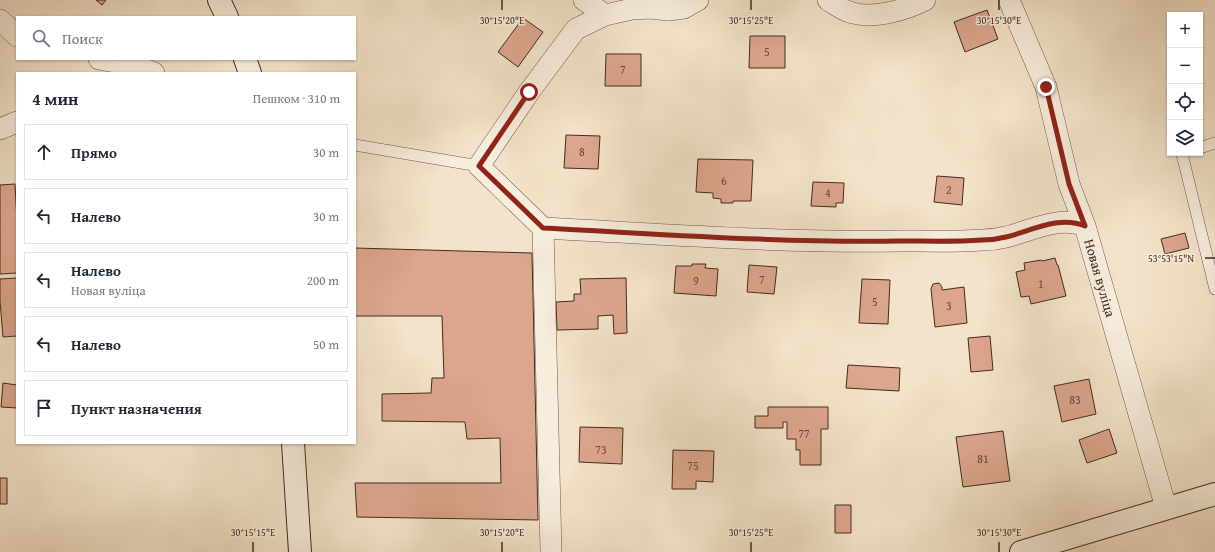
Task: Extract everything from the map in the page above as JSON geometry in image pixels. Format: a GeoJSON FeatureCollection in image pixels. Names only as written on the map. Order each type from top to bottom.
{"type":"FeatureCollection","features":[{"type":"Feature","properties":{"kind":"main road"},"geometry":{"type":"LineString","coordinates":[[219,0],[227,16]]}},
{"type":"Feature","properties":{"kind":"main road"},"geometry":{"type":"LineString","coordinates":[[245,60],[250,72]]}},
{"type":"Feature","properties":{"kind":"main road"},"geometry":{"type":"LineString","coordinates":[[293,444],[300,552]]}},
{"type":"Feature","properties":{"kind":"main road"},"geometry":{"type":"LineString","coordinates":[[1021,552],[1215,494]]}},
{"type":"Feature","properties":{"kind":"street"},"geometry":{"type":"LineString","coordinates":[[584,0],[605,15]]}},
{"type":"Feature","properties":{"kind":"street"},"geometry":{"type":"LineString","coordinates":[[551,552],[543,228],[479,166],[529,92],[576,29],[605,15],[632,9],[651,8],[668,10],[684,8],[698,0]]}},
{"type":"Feature","properties":{"kind":"street"},"geometry":{"type":"LineString","coordinates":[[828,0],[841,9],[853,14],[867,15],[912,7],[925,0]]}},
{"type":"Feature","properties":{"kind":"street"},"geometry":{"type":"LineString","coordinates":[[1008,0],[1046,87],[1069,184],[1085,226]]}},
{"type":"Feature","properties":{"kind":"street"},"geometry":{"type":"LineString","coordinates":[[0,20],[16,35]]}},
{"type":"Feature","properties":{"kind":"street"},"geometry":{"type":"LineString","coordinates":[[102,60],[145,70]]}},
{"type":"Feature","properties":{"kind":"street"},"geometry":{"type":"LineString","coordinates":[[0,129],[16,122]]}},
{"type":"Feature","properties":{"kind":"street","name":"Новая вуліца"},"geometry":{"type":"LineString","coordinates":[[543,228],[855,242],[982,240],[1005,237],[1053,223],[1076,222],[1085,226],[1166,508]]}},
{"type":"Feature","properties":{"kind":"lane"},"geometry":{"type":"LineString","coordinates":[[1203,147],[1215,143]]}},
{"type":"Feature","properties":{"kind":"lane"},"geometry":{"type":"LineString","coordinates":[[356,145],[479,166]]}},
{"type":"Feature","properties":{"kind":"lane"},"geometry":{"type":"LineString","coordinates":[[1182,156],[1215,289]]}},
{"type":"Feature","properties":{"kind":"building"},"geometry":{"type":"Polygon","coordinates":[[[96,0],[106,0],[102,5],[96,0]]]}},
{"type":"Feature","properties":{"kind":"building"},"geometry":{"type":"Polygon","coordinates":[[[987,10],[998,39],[965,52],[954,22],[987,10]]]}},
{"type":"Feature","properties":{"kind":"building"},"geometry":{"type":"Polygon","coordinates":[[[523,18],[543,32],[518,67],[498,52],[523,18]]]}},
{"type":"Feature","properties":{"kind":"building"},"geometry":{"type":"Polygon","coordinates":[[[750,36],[785,36],[785,68],[749,68],[750,36]]]}},
{"type":"Feature","properties":{"kind":"building"},"geometry":{"type":"Polygon","coordinates":[[[606,54],[641,54],[641,86],[605,86],[606,54]]]}},
{"type":"Feature","properties":{"kind":"building"},"geometry":{"type":"Polygon","coordinates":[[[566,135],[600,136],[598,169],[564,168],[566,135]]]}},
{"type":"Feature","properties":{"kind":"building"},"geometry":{"type":"Polygon","coordinates":[[[698,159],[753,160],[751,201],[721,203],[721,199],[713,198],[713,193],[696,192],[698,159]]]}},
{"type":"Feature","properties":{"kind":"building"},"geometry":{"type":"Polygon","coordinates":[[[937,176],[964,178],[962,205],[934,202],[937,176]]]}},
{"type":"Feature","properties":{"kind":"building"},"geometry":{"type":"Polygon","coordinates":[[[813,182],[844,183],[843,203],[836,203],[836,207],[811,206],[813,182]]]}},
{"type":"Feature","properties":{"kind":"building"},"geometry":{"type":"Polygon","coordinates":[[[15,184],[16,273],[0,274],[0,185],[15,184]]]}},
{"type":"Feature","properties":{"kind":"building"},"geometry":{"type":"Polygon","coordinates":[[[1185,233],[1189,248],[1165,254],[1161,239],[1185,233]]]}},
{"type":"Feature","properties":{"kind":"building"},"geometry":{"type":"Polygon","coordinates":[[[356,248],[532,253],[538,520],[357,517],[355,483],[501,483],[500,438],[467,439],[465,422],[382,421],[382,394],[431,393],[432,378],[444,378],[442,316],[356,316],[356,248]]]}},
{"type":"Feature","properties":{"kind":"building"},"geometry":{"type":"Polygon","coordinates":[[[1055,258],[1066,296],[1031,304],[1029,296],[1021,297],[1016,272],[1025,270],[1024,263],[1055,258]]]}},
{"type":"Feature","properties":{"kind":"building"},"geometry":{"type":"Polygon","coordinates":[[[692,264],[706,264],[705,268],[718,269],[716,296],[674,293],[676,266],[692,266],[692,264]]]}},
{"type":"Feature","properties":{"kind":"building"},"geometry":{"type":"Polygon","coordinates":[[[749,265],[777,267],[774,294],[747,292],[749,265]]]}},
{"type":"Feature","properties":{"kind":"building"},"geometry":{"type":"Polygon","coordinates":[[[16,278],[16,336],[3,337],[0,279],[16,278]]]}},
{"type":"Feature","properties":{"kind":"building"},"geometry":{"type":"Polygon","coordinates":[[[626,278],[627,333],[614,334],[613,315],[598,316],[598,329],[557,330],[556,302],[574,301],[574,294],[581,294],[580,279],[626,278]]]}},
{"type":"Feature","properties":{"kind":"building"},"geometry":{"type":"Polygon","coordinates":[[[862,279],[890,280],[888,324],[859,323],[862,279]]]}},
{"type":"Feature","properties":{"kind":"building"},"geometry":{"type":"Polygon","coordinates":[[[939,283],[942,290],[964,287],[967,323],[935,327],[931,289],[933,284],[939,283]]]}},
{"type":"Feature","properties":{"kind":"building"},"geometry":{"type":"Polygon","coordinates":[[[990,336],[993,370],[971,372],[968,338],[990,336]]]}},
{"type":"Feature","properties":{"kind":"building"},"geometry":{"type":"Polygon","coordinates":[[[848,365],[900,368],[899,391],[846,388],[848,365]]]}},
{"type":"Feature","properties":{"kind":"building"},"geometry":{"type":"Polygon","coordinates":[[[1089,379],[1096,414],[1062,422],[1054,386],[1089,379]]]}},
{"type":"Feature","properties":{"kind":"building"},"geometry":{"type":"Polygon","coordinates":[[[3,383],[16,385],[16,408],[1,407],[3,383]]]}},
{"type":"Feature","properties":{"kind":"building"},"geometry":{"type":"Polygon","coordinates":[[[768,407],[828,407],[828,429],[821,429],[821,465],[800,465],[800,450],[796,450],[796,439],[787,439],[787,422],[783,422],[783,428],[755,428],[755,416],[768,416],[768,407]]]}},
{"type":"Feature","properties":{"kind":"building"},"geometry":{"type":"Polygon","coordinates":[[[580,427],[623,428],[622,464],[579,462],[580,427]]]}},
{"type":"Feature","properties":{"kind":"building"},"geometry":{"type":"Polygon","coordinates":[[[1109,429],[1117,453],[1087,463],[1079,440],[1109,429]]]}},
{"type":"Feature","properties":{"kind":"building"},"geometry":{"type":"Polygon","coordinates":[[[1003,431],[1010,481],[963,487],[956,437],[1003,431]]]}},
{"type":"Feature","properties":{"kind":"building"},"geometry":{"type":"Polygon","coordinates":[[[673,450],[714,451],[713,482],[696,481],[696,489],[672,489],[673,450]]]}},
{"type":"Feature","properties":{"kind":"building"},"geometry":{"type":"Polygon","coordinates":[[[0,478],[7,478],[7,504],[0,504],[0,478]]]}},
{"type":"Feature","properties":{"kind":"building"},"geometry":{"type":"Polygon","coordinates":[[[835,505],[851,505],[851,533],[835,533],[835,505]]]}},
{"type":"Feature","properties":{"kind":"route"},"geometry":{"type":"LineString","coordinates":[[529,92],[479,166],[543,228],[855,242],[982,240],[1005,237],[1053,223],[1076,222],[1085,226],[1069,184],[1046,87]]}}]}
